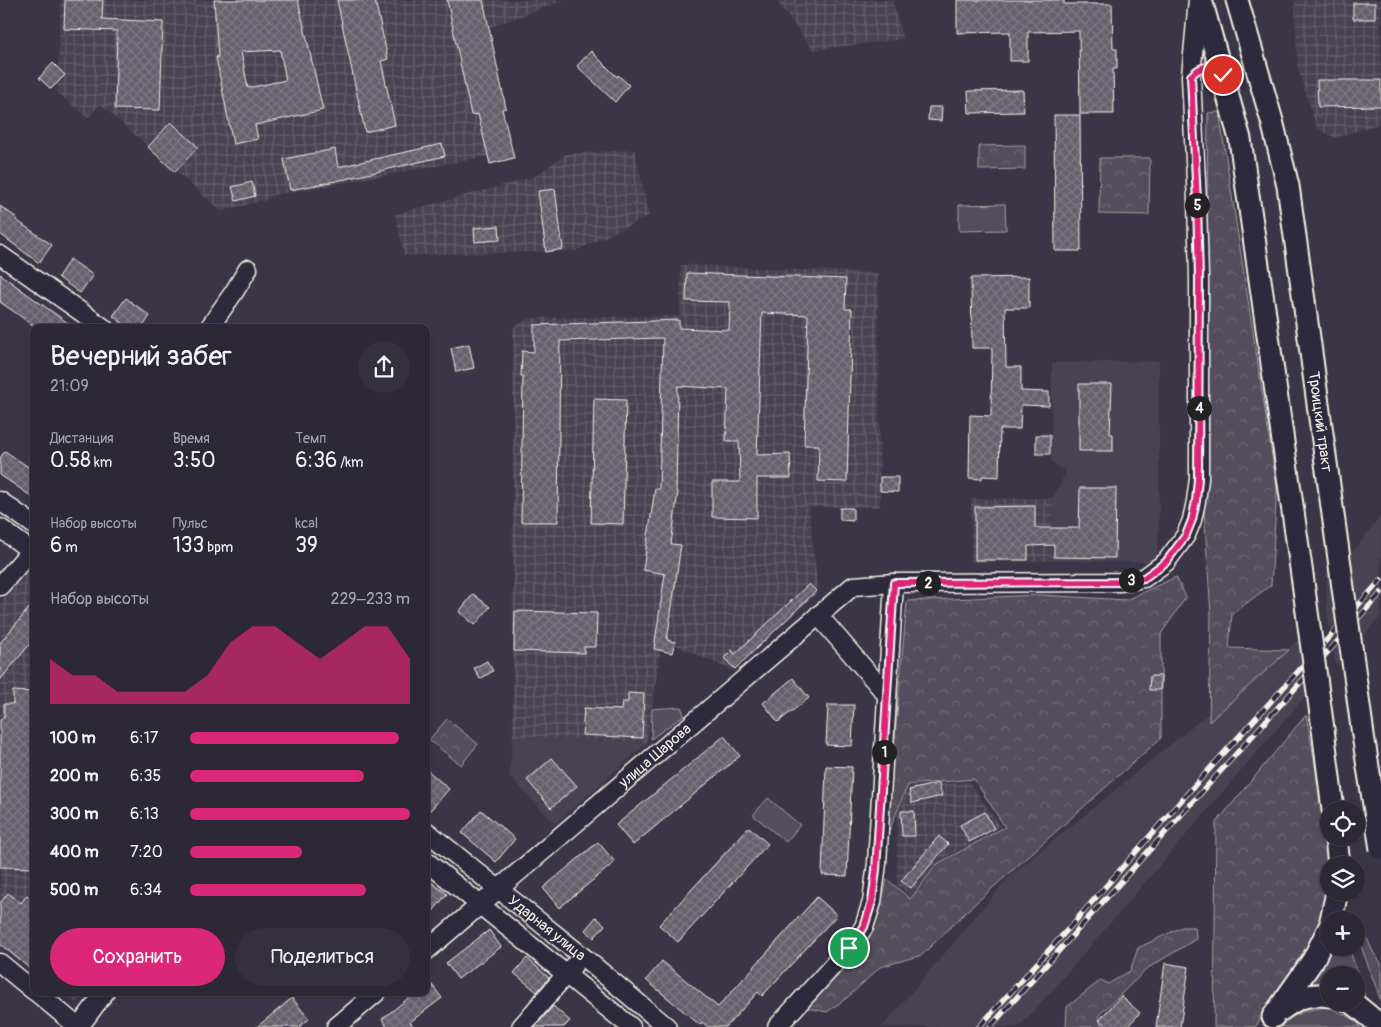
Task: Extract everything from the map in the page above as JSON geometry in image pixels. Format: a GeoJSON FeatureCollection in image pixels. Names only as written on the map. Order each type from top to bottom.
{"type":"FeatureCollection","features":[{"type":"Feature","properties":{"kind":"main road"},"geometry":{"type":"LineString","coordinates":[[1199,0],[1223,75],[1240,138],[1332,801]]}},
{"type":"Feature","properties":{"kind":"main road","name":"Троицкий тракт"},"geometry":{"type":"LineString","coordinates":[[1237,0],[1272,121],[1292,209],[1362,735],[1381,849]]}},
{"type":"Feature","properties":{"kind":"main road"},"geometry":{"type":"LineString","coordinates":[[1269,1022],[1313,960],[1320,946]]}},
{"type":"Feature","properties":{"kind":"main road"},"geometry":{"type":"LineString","coordinates":[[1269,1022],[1297,998],[1320,995]]}},
{"type":"Feature","properties":{"kind":"main road"},"geometry":{"type":"LineString","coordinates":[[1363,1011],[1381,1026]]}},
{"type":"Feature","properties":{"kind":"street","name":"улица Шарова"},"geometry":{"type":"LineString","coordinates":[[430,948],[852,586],[894,583],[1121,582],[1144,578],[1161,567],[1174,553],[1186,535],[1192,520],[1199,470],[1199,278],[1191,76],[1199,0]]}},
{"type":"Feature","properties":{"kind":"street"},"geometry":{"type":"LineString","coordinates":[[1191,76],[1198,68],[1209,66],[1218,69],[1223,75]]}},
{"type":"Feature","properties":{"kind":"street"},"geometry":{"type":"LineString","coordinates":[[0,255],[98,324]]}},
{"type":"Feature","properties":{"kind":"street"},"geometry":{"type":"LineString","coordinates":[[212,324],[248,269]]}},
{"type":"Feature","properties":{"kind":"street"},"geometry":{"type":"LineString","coordinates":[[0,501],[30,522]]}},
{"type":"Feature","properties":{"kind":"street"},"geometry":{"type":"LineString","coordinates":[[0,528],[30,548]]}},
{"type":"Feature","properties":{"kind":"street"},"geometry":{"type":"LineString","coordinates":[[0,586],[30,553]]}},
{"type":"Feature","properties":{"kind":"street"},"geometry":{"type":"LineString","coordinates":[[777,1027],[849,948],[864,927],[872,902],[876,870],[894,583]]}},
{"type":"Feature","properties":{"kind":"street"},"geometry":{"type":"LineString","coordinates":[[818,615],[887,695]]}},
{"type":"Feature","properties":{"kind":"street","name":"Ударная улица"},"geometry":{"type":"LineString","coordinates":[[430,834],[667,1027]]}},
{"type":"Feature","properties":{"kind":"street","name":"Ударная улица"},"geometry":{"type":"LineString","coordinates":[[430,864],[631,1027]]}},
{"type":"Feature","properties":{"kind":"street"},"geometry":{"type":"LineString","coordinates":[[521,1027],[582,956]]}},
{"type":"Feature","properties":{"kind":"street"},"geometry":{"type":"LineString","coordinates":[[0,963],[30,988]]}},
{"type":"Feature","properties":{"kind":"street"},"geometry":{"type":"LineString","coordinates":[[40,996],[79,1027],[102,996]]}},
{"type":"Feature","properties":{"kind":"street"},"geometry":{"type":"LineString","coordinates":[[336,1027],[372,996]]}},
{"type":"Feature","properties":{"kind":"shaded area"},"geometry":{"type":"Polygon","coordinates":[[[61,0],[474,0],[501,154],[269,196],[266,200],[221,211],[100,104],[88,118],[57,92],[61,0]]]}},
{"type":"Feature","properties":{"kind":"shaded area"},"geometry":{"type":"Polygon","coordinates":[[[481,0],[565,0],[488,28],[481,0]]]}},
{"type":"Feature","properties":{"kind":"shaded area"},"geometry":{"type":"Polygon","coordinates":[[[776,0],[892,0],[903,39],[813,50],[776,0]]]}},
{"type":"Feature","properties":{"kind":"shaded area"},"geometry":{"type":"Polygon","coordinates":[[[1295,0],[1381,0],[1381,123],[1335,138],[1317,128],[1297,66],[1295,0]]]}},
{"type":"Feature","properties":{"kind":"shaded area"},"geometry":{"type":"Polygon","coordinates":[[[635,150],[649,216],[575,251],[404,255],[395,214],[534,177],[566,154],[635,150]]]}},
{"type":"Feature","properties":{"kind":"shaded area"},"geometry":{"type":"Polygon","coordinates":[[[681,265],[878,273],[880,507],[809,507],[818,592],[733,671],[662,639],[647,743],[513,736],[513,327],[531,318],[680,316],[681,265]]]}},
{"type":"Feature","properties":{"kind":"shaded area"},"geometry":{"type":"Polygon","coordinates":[[[1159,361],[1159,516],[1157,562],[1052,561],[1053,498],[1066,472],[1051,461],[1052,363],[1159,361]]]}},
{"type":"Feature","properties":{"kind":"shaded area"},"geometry":{"type":"Polygon","coordinates":[[[1053,498],[1052,561],[971,562],[971,499],[1053,498]]]}},
{"type":"Feature","properties":{"kind":"shaded area"},"geometry":{"type":"Polygon","coordinates":[[[1381,515],[1381,616],[1336,666],[1327,610],[1326,574],[1358,546],[1381,515]]]}},
{"type":"Feature","properties":{"kind":"shaded area"},"geometry":{"type":"Polygon","coordinates":[[[30,567],[30,965],[0,941],[0,602],[30,567]]]}},
{"type":"Feature","properties":{"kind":"shaded area"},"geometry":{"type":"Polygon","coordinates":[[[1301,638],[1308,693],[1051,992],[1018,1027],[882,1027],[1011,875],[1301,638]]]}},
{"type":"Feature","properties":{"kind":"shaded area"},"geometry":{"type":"Polygon","coordinates":[[[513,736],[647,743],[555,824],[509,776],[513,736]]]}},
{"type":"Feature","properties":{"kind":"shaded area"},"geometry":{"type":"Polygon","coordinates":[[[969,782],[1001,827],[937,862],[910,896],[897,885],[897,814],[909,787],[969,782]]]}},
{"type":"Feature","properties":{"kind":"shaded area"},"geometry":{"type":"Polygon","coordinates":[[[67,996],[83,996],[77,1003],[67,996]]]}},
{"type":"Feature","properties":{"kind":"green space"},"geometry":{"type":"Polygon","coordinates":[[[1219,112],[1277,488],[1271,585],[1232,614],[1229,648],[1289,650],[1209,722],[1211,616],[1204,509],[1208,113],[1219,112]]]}},
{"type":"Feature","properties":{"kind":"green space"},"geometry":{"type":"Polygon","coordinates":[[[1025,145],[1025,169],[979,170],[979,146],[1025,145]]]}},
{"type":"Feature","properties":{"kind":"green space"},"geometry":{"type":"Polygon","coordinates":[[[1100,158],[1150,158],[1149,215],[1099,214],[1100,158]]]}},
{"type":"Feature","properties":{"kind":"green space"},"geometry":{"type":"Polygon","coordinates":[[[1005,204],[1006,230],[959,231],[959,205],[1005,204]]]}},
{"type":"Feature","properties":{"kind":"green space"},"geometry":{"type":"Polygon","coordinates":[[[1176,577],[1186,597],[1161,634],[1161,738],[969,909],[922,955],[880,967],[848,997],[827,1012],[808,1008],[864,947],[879,914],[887,879],[910,899],[937,864],[1005,827],[974,779],[908,785],[886,838],[907,601],[1040,595],[1126,600],[1176,577]]]}},
{"type":"Feature","properties":{"kind":"green space"},"geometry":{"type":"Polygon","coordinates":[[[681,707],[684,715],[651,739],[652,709],[681,707]]]}},
{"type":"Feature","properties":{"kind":"green space"},"geometry":{"type":"Polygon","coordinates":[[[1306,715],[1321,801],[1320,846],[1327,846],[1328,854],[1328,856],[1320,856],[1320,901],[1327,902],[1325,911],[1320,911],[1320,926],[1311,946],[1255,1027],[1214,1027],[1216,823],[1306,715]]]}},
{"type":"Feature","properties":{"kind":"green space"},"geometry":{"type":"Polygon","coordinates":[[[447,719],[478,744],[461,765],[430,739],[447,719]]]}},
{"type":"Feature","properties":{"kind":"green space"},"geometry":{"type":"Polygon","coordinates":[[[768,798],[800,825],[786,842],[753,815],[768,798]]]}},
{"type":"Feature","properties":{"kind":"green space"},"geometry":{"type":"Polygon","coordinates":[[[1182,927],[1195,927],[1196,939],[1148,968],[1098,1016],[1102,1027],[1066,1027],[1067,1007],[1101,980],[1108,984],[1130,971],[1138,948],[1182,927]]]}},
{"type":"Feature","properties":{"kind":"green space"},"geometry":{"type":"Polygon","coordinates":[[[1365,935],[1373,952],[1381,963],[1381,1001],[1365,956],[1365,935]]]}},
{"type":"Feature","properties":{"kind":"green space"},"geometry":{"type":"Polygon","coordinates":[[[1324,956],[1352,956],[1355,966],[1320,966],[1320,983],[1306,983],[1324,956]]]}},
{"type":"Feature","properties":{"kind":"green space"},"geometry":{"type":"Polygon","coordinates":[[[1314,1009],[1337,1011],[1352,1018],[1361,1027],[1280,1027],[1302,1012],[1314,1009]]]}},
{"type":"Feature","properties":{"kind":"building"},"geometry":{"type":"Polygon","coordinates":[[[65,0],[103,0],[102,19],[163,22],[160,110],[115,109],[117,31],[64,29],[65,0]]]}},
{"type":"Feature","properties":{"kind":"building"},"geometry":{"type":"Polygon","coordinates":[[[214,0],[298,0],[323,110],[255,125],[258,139],[233,144],[216,57],[218,57],[214,0]],[[280,50],[241,52],[248,88],[286,80],[280,50]]]}},
{"type":"Feature","properties":{"kind":"building"},"geometry":{"type":"Polygon","coordinates":[[[337,0],[375,0],[388,59],[381,61],[395,125],[365,132],[337,0]]]}},
{"type":"Feature","properties":{"kind":"building"},"geometry":{"type":"Polygon","coordinates":[[[447,0],[483,0],[506,108],[502,109],[514,158],[490,164],[478,114],[471,115],[447,0]]]}},
{"type":"Feature","properties":{"kind":"building"},"geometry":{"type":"Polygon","coordinates":[[[957,0],[1064,0],[1064,4],[1112,4],[1113,49],[1117,49],[1117,69],[1113,69],[1114,114],[1080,114],[1079,31],[1028,32],[1028,61],[1010,61],[1010,32],[957,33],[957,0]]]}},
{"type":"Feature","properties":{"kind":"building"},"geometry":{"type":"Polygon","coordinates":[[[1353,3],[1375,3],[1375,19],[1353,19],[1353,3]]]}},
{"type":"Feature","properties":{"kind":"building"},"geometry":{"type":"Polygon","coordinates":[[[591,51],[617,77],[618,75],[629,85],[615,102],[577,66],[591,51]]]}},
{"type":"Feature","properties":{"kind":"building"},"geometry":{"type":"Polygon","coordinates":[[[53,63],[65,75],[51,89],[39,78],[53,63]]]}},
{"type":"Feature","properties":{"kind":"building"},"geometry":{"type":"Polygon","coordinates":[[[1317,80],[1381,80],[1381,106],[1318,107],[1317,80]]]}},
{"type":"Feature","properties":{"kind":"building"},"geometry":{"type":"Polygon","coordinates":[[[1023,90],[1024,112],[969,113],[968,91],[1023,90]]]}},
{"type":"Feature","properties":{"kind":"building"},"geometry":{"type":"Polygon","coordinates":[[[929,107],[942,107],[941,121],[928,120],[929,107]]]}},
{"type":"Feature","properties":{"kind":"building"},"geometry":{"type":"Polygon","coordinates":[[[1054,115],[1080,115],[1081,251],[1055,251],[1054,115]]]}},
{"type":"Feature","properties":{"kind":"building"},"geometry":{"type":"Polygon","coordinates":[[[171,122],[198,147],[175,172],[148,147],[171,122]]]}},
{"type":"Feature","properties":{"kind":"building"},"geometry":{"type":"Polygon","coordinates":[[[442,144],[445,156],[290,190],[284,159],[335,149],[338,167],[442,144]]]}},
{"type":"Feature","properties":{"kind":"building"},"geometry":{"type":"Polygon","coordinates":[[[252,182],[255,196],[236,201],[232,187],[252,182]]]}},
{"type":"Feature","properties":{"kind":"building"},"geometry":{"type":"Polygon","coordinates":[[[555,189],[563,249],[546,252],[538,191],[555,189]]]}},
{"type":"Feature","properties":{"kind":"building"},"geometry":{"type":"Polygon","coordinates":[[[0,206],[17,218],[16,220],[52,245],[39,263],[0,234],[0,206]]]}},
{"type":"Feature","properties":{"kind":"building"},"geometry":{"type":"Polygon","coordinates":[[[499,226],[500,240],[475,242],[474,228],[499,226]]]}},
{"type":"Feature","properties":{"kind":"building"},"geometry":{"type":"Polygon","coordinates":[[[70,259],[93,275],[80,293],[58,277],[70,259]]]}},
{"type":"Feature","properties":{"kind":"building"},"geometry":{"type":"Polygon","coordinates":[[[687,273],[846,279],[845,309],[852,309],[847,482],[818,481],[819,445],[804,445],[808,315],[762,313],[757,455],[790,454],[791,478],[757,478],[757,518],[712,517],[712,482],[740,482],[739,441],[726,441],[728,389],[678,386],[676,492],[678,492],[671,544],[681,545],[667,640],[675,642],[672,653],[654,649],[665,574],[643,570],[655,489],[659,489],[663,338],[560,341],[558,522],[521,522],[523,376],[521,376],[522,351],[534,352],[534,325],[679,320],[679,328],[729,330],[730,302],[686,301],[687,273]]]}},
{"type":"Feature","properties":{"kind":"building"},"geometry":{"type":"Polygon","coordinates":[[[0,274],[69,324],[31,324],[0,302],[0,274]]]}},
{"type":"Feature","properties":{"kind":"building"},"geometry":{"type":"Polygon","coordinates":[[[1029,277],[1029,308],[1005,308],[1006,367],[1021,367],[1021,391],[1049,392],[1049,406],[1021,405],[1020,429],[1000,429],[999,477],[982,476],[982,479],[969,478],[970,415],[991,416],[992,348],[972,348],[971,278],[1029,277]]]}},
{"type":"Feature","properties":{"kind":"building"},"geometry":{"type":"Polygon","coordinates":[[[126,298],[150,316],[145,324],[124,324],[113,316],[126,298]]]}},
{"type":"Feature","properties":{"kind":"building"},"geometry":{"type":"Polygon","coordinates":[[[469,344],[474,368],[456,372],[451,348],[469,344]]]}},
{"type":"Feature","properties":{"kind":"building"},"geometry":{"type":"Polygon","coordinates":[[[1079,384],[1112,384],[1110,434],[1113,434],[1113,451],[1079,451],[1079,384]]]}},
{"type":"Feature","properties":{"kind":"building"},"geometry":{"type":"Polygon","coordinates":[[[594,399],[626,400],[623,524],[591,523],[594,399]]]}},
{"type":"Feature","properties":{"kind":"building"},"geometry":{"type":"Polygon","coordinates":[[[1036,435],[1050,435],[1050,454],[1036,454],[1036,435]]]}},
{"type":"Feature","properties":{"kind":"building"},"geometry":{"type":"Polygon","coordinates":[[[5,451],[30,468],[30,495],[0,475],[0,458],[5,451]]]}},
{"type":"Feature","properties":{"kind":"building"},"geometry":{"type":"Polygon","coordinates":[[[880,477],[898,477],[898,492],[880,491],[880,477]]]}},
{"type":"Feature","properties":{"kind":"building"},"geometry":{"type":"Polygon","coordinates":[[[1080,488],[1116,488],[1115,558],[1054,557],[1054,545],[1028,546],[1028,560],[975,560],[975,507],[1035,506],[1035,528],[1079,528],[1080,488]]]}},
{"type":"Feature","properties":{"kind":"building"},"geometry":{"type":"Polygon","coordinates":[[[840,508],[853,508],[853,521],[840,520],[840,508]]]}},
{"type":"Feature","properties":{"kind":"building"},"geometry":{"type":"Polygon","coordinates":[[[809,584],[816,591],[735,669],[724,658],[732,650],[735,654],[809,584]]]}},
{"type":"Feature","properties":{"kind":"building"},"geometry":{"type":"Polygon","coordinates":[[[473,594],[490,607],[475,625],[459,612],[473,594]]]}},
{"type":"Feature","properties":{"kind":"building"},"geometry":{"type":"Polygon","coordinates":[[[30,607],[30,644],[0,680],[0,643],[30,607]]]}},
{"type":"Feature","properties":{"kind":"building"},"geometry":{"type":"Polygon","coordinates":[[[515,611],[597,613],[596,647],[584,647],[584,653],[514,651],[515,611]]]}},
{"type":"Feature","properties":{"kind":"building"},"geometry":{"type":"Polygon","coordinates":[[[487,661],[493,671],[480,679],[474,668],[487,661]]]}},
{"type":"Feature","properties":{"kind":"building"},"geometry":{"type":"Polygon","coordinates":[[[1150,676],[1161,676],[1160,690],[1149,690],[1150,676]]]}},
{"type":"Feature","properties":{"kind":"building"},"geometry":{"type":"Polygon","coordinates":[[[793,678],[809,698],[778,722],[763,703],[793,678]]]}},
{"type":"Feature","properties":{"kind":"building"},"geometry":{"type":"Polygon","coordinates":[[[13,691],[30,692],[30,868],[0,867],[0,720],[4,717],[4,704],[13,704],[13,691]]]}},
{"type":"Feature","properties":{"kind":"building"},"geometry":{"type":"Polygon","coordinates":[[[628,693],[644,694],[642,738],[582,735],[584,708],[621,710],[622,702],[628,702],[628,693]]]}},
{"type":"Feature","properties":{"kind":"building"},"geometry":{"type":"Polygon","coordinates":[[[828,705],[854,705],[852,746],[826,745],[828,705]]]}},
{"type":"Feature","properties":{"kind":"building"},"geometry":{"type":"Polygon","coordinates":[[[724,736],[740,756],[633,845],[616,825],[724,736]]]}},
{"type":"Feature","properties":{"kind":"building"},"geometry":{"type":"Polygon","coordinates":[[[552,758],[577,786],[551,808],[527,780],[552,758]]]}},
{"type":"Feature","properties":{"kind":"building"},"geometry":{"type":"Polygon","coordinates":[[[826,766],[852,767],[847,876],[822,875],[826,766]]]}},
{"type":"Feature","properties":{"kind":"building"},"geometry":{"type":"Polygon","coordinates":[[[430,772],[449,789],[430,810],[430,772]]]}},
{"type":"Feature","properties":{"kind":"building"},"geometry":{"type":"Polygon","coordinates":[[[939,783],[942,796],[912,803],[909,790],[939,783]]]}},
{"type":"Feature","properties":{"kind":"building"},"geometry":{"type":"Polygon","coordinates":[[[481,810],[515,839],[496,862],[462,833],[481,810]]]}},
{"type":"Feature","properties":{"kind":"building"},"geometry":{"type":"Polygon","coordinates":[[[901,811],[914,811],[915,836],[902,836],[901,811]]]}},
{"type":"Feature","properties":{"kind":"building"},"geometry":{"type":"Polygon","coordinates":[[[985,812],[994,829],[969,842],[960,825],[985,812]]]}},
{"type":"Feature","properties":{"kind":"building"},"geometry":{"type":"Polygon","coordinates":[[[749,827],[768,844],[678,942],[659,925],[749,827]]]}},
{"type":"Feature","properties":{"kind":"building"},"geometry":{"type":"Polygon","coordinates":[[[939,836],[948,844],[911,888],[901,881],[939,836]]]}},
{"type":"Feature","properties":{"kind":"building"},"geometry":{"type":"Polygon","coordinates":[[[598,842],[615,862],[559,908],[543,888],[598,842]]]}},
{"type":"Feature","properties":{"kind":"building"},"geometry":{"type":"Polygon","coordinates":[[[430,881],[447,894],[430,915],[430,881]]]}},
{"type":"Feature","properties":{"kind":"building"},"geometry":{"type":"Polygon","coordinates":[[[8,893],[21,903],[27,895],[30,898],[30,969],[0,944],[0,903],[8,893]]]}},
{"type":"Feature","properties":{"kind":"building"},"geometry":{"type":"Polygon","coordinates":[[[817,897],[837,915],[762,996],[758,992],[726,1027],[708,1027],[702,1022],[700,1025],[646,980],[662,961],[718,1007],[817,897]]]}},
{"type":"Feature","properties":{"kind":"building"},"geometry":{"type":"Polygon","coordinates":[[[596,917],[605,925],[594,938],[585,930],[596,917]]]}},
{"type":"Feature","properties":{"kind":"building"},"geometry":{"type":"Polygon","coordinates":[[[489,930],[501,947],[458,979],[446,963],[489,930]]]}},
{"type":"Feature","properties":{"kind":"building"},"geometry":{"type":"Polygon","coordinates":[[[527,958],[549,978],[537,992],[514,973],[527,958]]]}},
{"type":"Feature","properties":{"kind":"building"},"geometry":{"type":"Polygon","coordinates":[[[1165,963],[1189,967],[1180,1027],[1156,1027],[1165,963]]]}},
{"type":"Feature","properties":{"kind":"building"},"geometry":{"type":"Polygon","coordinates":[[[430,982],[442,998],[410,1022],[414,1027],[387,1027],[382,1019],[411,996],[430,996],[430,982]]]}},
{"type":"Feature","properties":{"kind":"building"},"geometry":{"type":"Polygon","coordinates":[[[1121,996],[1140,1013],[1127,1027],[1107,1027],[1099,1020],[1121,996]]]}},
{"type":"Feature","properties":{"kind":"building"},"geometry":{"type":"Polygon","coordinates":[[[292,998],[309,1019],[299,1027],[257,1027],[292,998]]]}},
{"type":"Feature","properties":{"kind":"building"},"geometry":{"type":"Polygon","coordinates":[[[553,1006],[570,1021],[564,1027],[535,1027],[553,1006]]]}},
{"type":"Feature","properties":{"kind":"railway"},"geometry":{"type":"LineString","coordinates":[[979,1027],[1381,580]]}},
{"type":"Feature","properties":{"kind":"railway"},"geometry":{"type":"LineString","coordinates":[[990,1027],[1381,593]]}},
{"type":"Feature","properties":{"kind":"route"},"geometry":{"type":"LineString","coordinates":[[849,948],[864,927],[872,902],[876,870],[894,583],[1041,584],[1121,582],[1144,578],[1161,567],[1174,553],[1186,535],[1192,520],[1198,479],[1199,278],[1191,76],[1198,68],[1209,66],[1218,69],[1223,75]]}}]}
